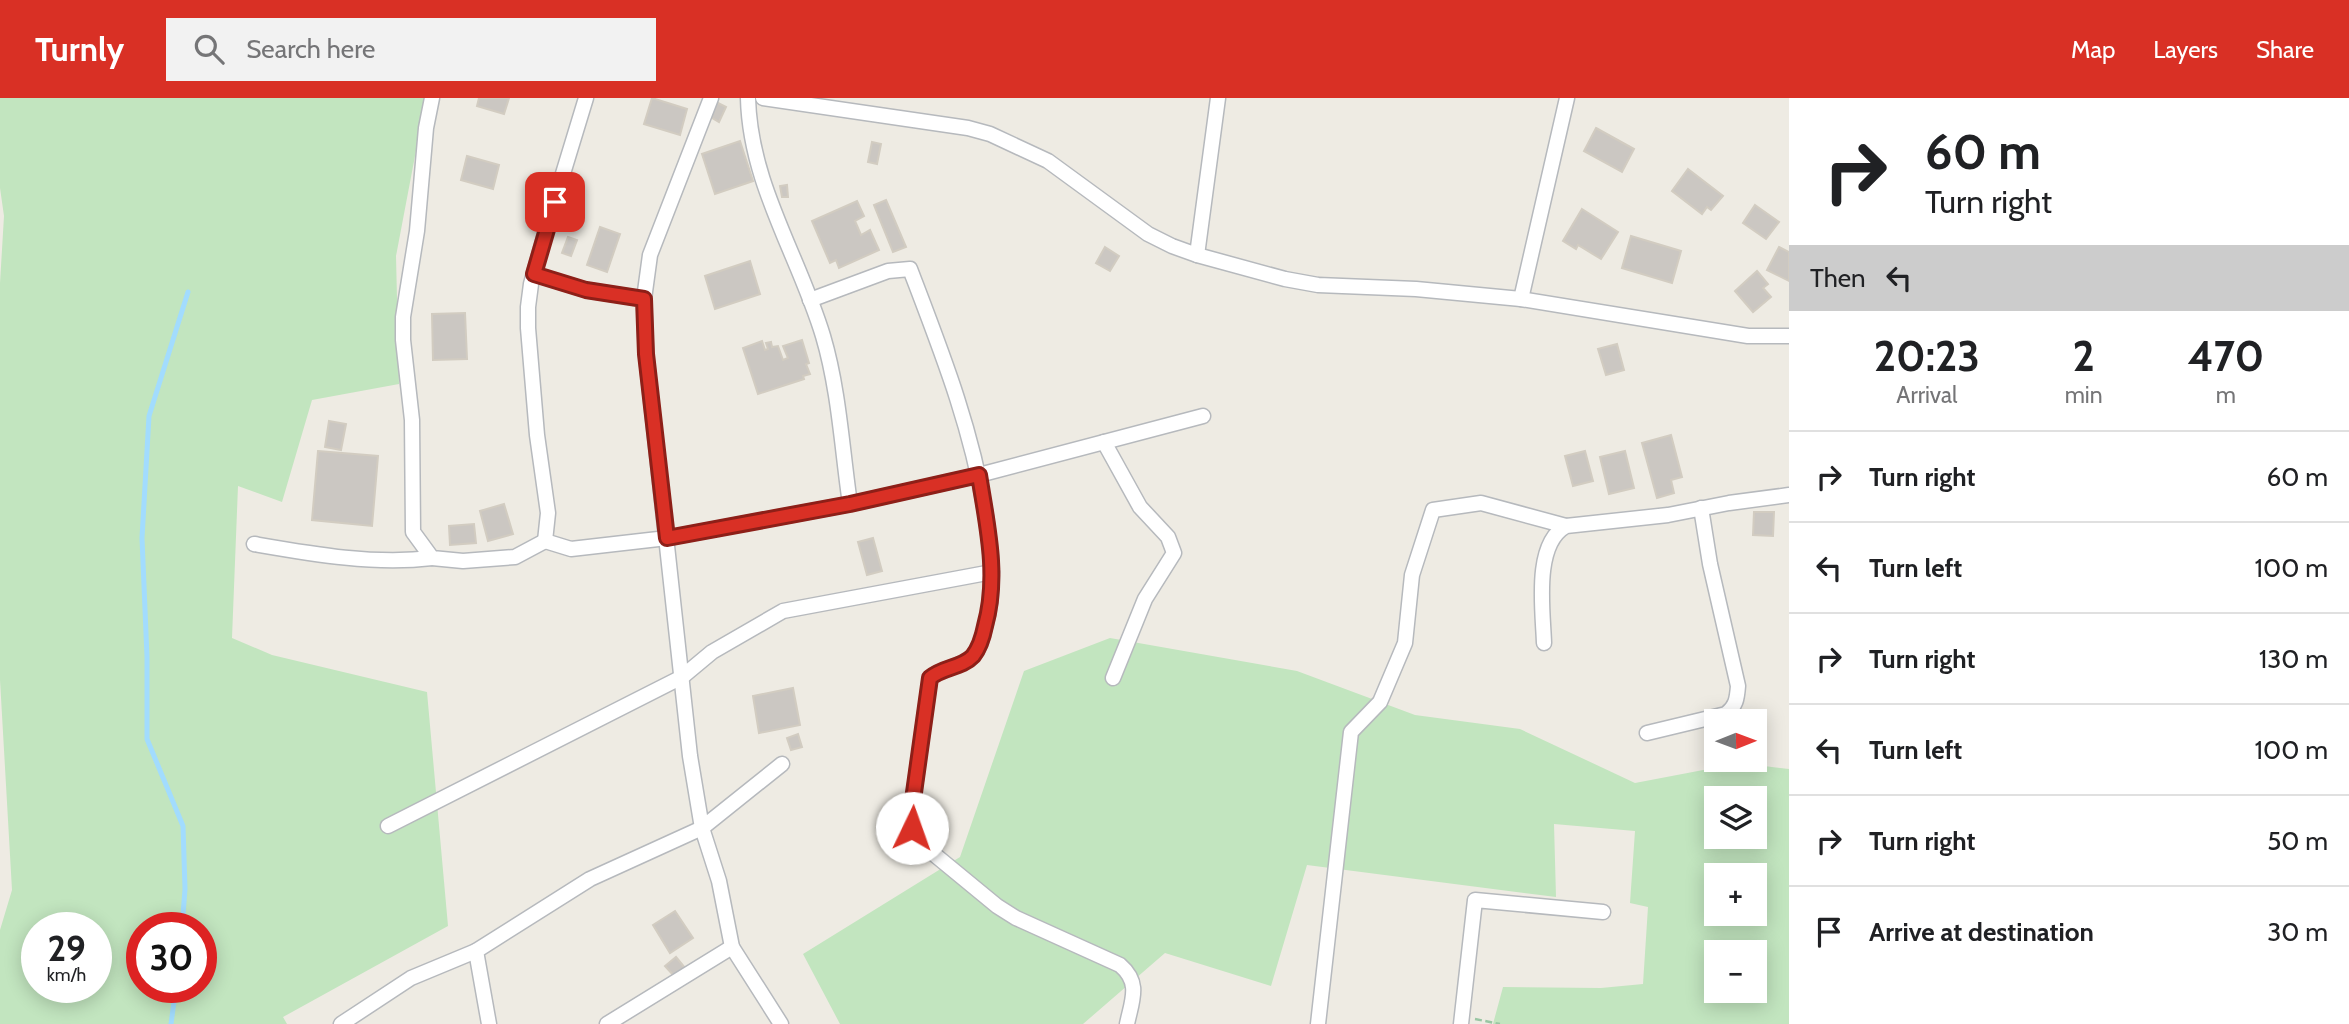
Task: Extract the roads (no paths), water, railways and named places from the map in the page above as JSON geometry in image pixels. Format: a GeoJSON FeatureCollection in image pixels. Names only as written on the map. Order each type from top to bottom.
{"type":"FeatureCollection","features":[{"type":"Feature","properties":{"kind":"street"},"geometry":{"type":"LineString","coordinates":[[432,98],[426,128],[417,231],[403,317],[412,420],[413,532],[432,558]]}},
{"type":"Feature","properties":{"kind":"street"},"geometry":{"type":"LineString","coordinates":[[545,541],[548,513],[537,435],[528,307],[534,274],[586,98]]}},
{"type":"Feature","properties":{"kind":"street"},"geometry":{"type":"LineString","coordinates":[[711,98],[650,255],[644,299],[646,354],[690,756],[702,828],[719,881],[732,947],[781,1024]]}},
{"type":"Feature","properties":{"kind":"street"},"geometry":{"type":"LineString","coordinates":[[748,98],[752,145],[767,194],[823,335],[831,369],[850,504]]}},
{"type":"Feature","properties":{"kind":"street"},"geometry":{"type":"LineString","coordinates":[[762,98],[968,128],[990,134],[1048,161],[1148,234],[1197,255],[1285,279],[1318,285],[1416,289],[1521,299],[1736,335],[1789,335]]}},
{"type":"Feature","properties":{"kind":"street"},"geometry":{"type":"LineString","coordinates":[[1197,255],[1218,98]]}},
{"type":"Feature","properties":{"kind":"street"},"geometry":{"type":"LineString","coordinates":[[1521,299],[1567,98]]}},
{"type":"Feature","properties":{"kind":"street"},"geometry":{"type":"LineString","coordinates":[[810,300],[888,271],[910,269],[956,391],[979,475],[992,572],[989,611],[981,642],[972,656],[963,663],[937,671],[930,678],[911,814],[912,828],[918,841],[997,906],[1016,918],[1120,965],[1130,973],[1134,993],[1127,1024]]}},
{"type":"Feature","properties":{"kind":"street"},"geometry":{"type":"LineString","coordinates":[[534,274],[586,290],[644,299]]}},
{"type":"Feature","properties":{"kind":"street"},"geometry":{"type":"LineString","coordinates":[[254,544],[400,562],[432,558],[463,561],[515,557],[545,541],[571,549],[667,538],[850,504],[979,475],[1203,416]]}},
{"type":"Feature","properties":{"kind":"street"},"geometry":{"type":"LineString","coordinates":[[1104,442],[1140,507],[1168,537],[1174,553],[1145,599],[1113,678]]}},
{"type":"Feature","properties":{"kind":"street"},"geometry":{"type":"LineString","coordinates":[[1544,643],[1543,571],[1553,537],[1558,530],[1566,526],[1668,515],[1789,495]]}},
{"type":"Feature","properties":{"kind":"street"},"geometry":{"type":"LineString","coordinates":[[1318,1024],[1351,732],[1380,702],[1405,643],[1412,575],[1433,510],[1481,503],[1566,526]]}},
{"type":"Feature","properties":{"kind":"street"},"geometry":{"type":"LineString","coordinates":[[1647,733],[1726,714],[1734,708],[1737,698],[1738,687],[1710,564],[1701,509]]}},
{"type":"Feature","properties":{"kind":"street"},"geometry":{"type":"LineString","coordinates":[[388,825],[682,677],[712,652],[783,611],[992,572]]}},
{"type":"Feature","properties":{"kind":"street"},"geometry":{"type":"LineString","coordinates":[[341,1024],[411,978],[476,951],[590,879],[702,828],[782,764]]}},
{"type":"Feature","properties":{"kind":"street"},"geometry":{"type":"LineString","coordinates":[[1461,1020],[1475,900],[1603,912]]}},
{"type":"Feature","properties":{"kind":"street"},"geometry":{"type":"LineString","coordinates":[[607,1024],[732,947]]}},
{"type":"Feature","properties":{"kind":"street"},"geometry":{"type":"LineString","coordinates":[[476,951],[489,1024]]}},
{"type":"Feature","properties":{"kind":"waterway"},"geometry":{"type":"LineString","coordinates":[[183,912],[183,826],[147,739],[142,538],[149,416],[188,292]]}},
{"type":"Feature","properties":{"kind":"waterway"},"geometry":{"type":"LineString","coordinates":[[171,1024],[174,1003]]}}]}
